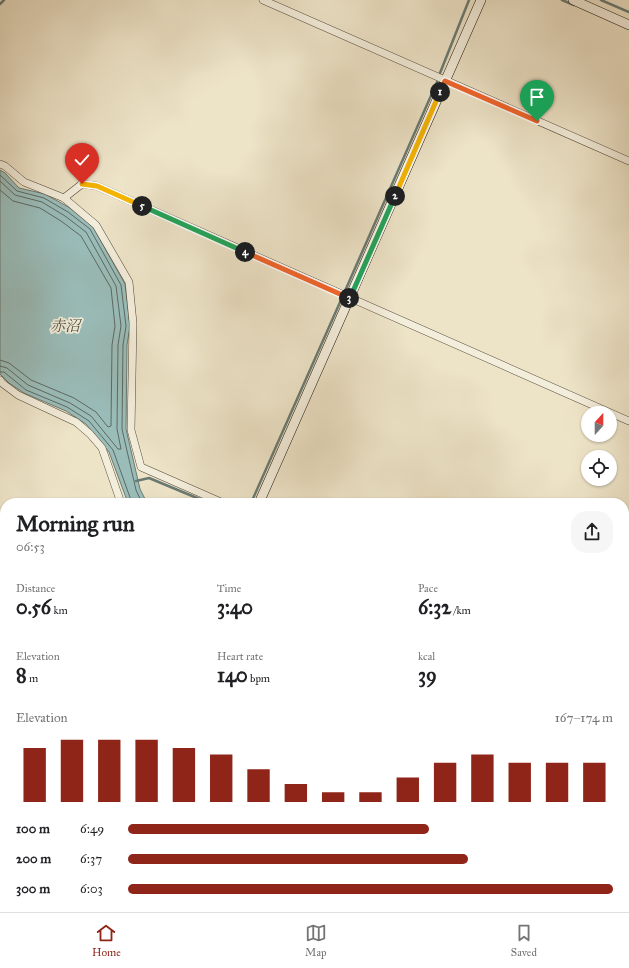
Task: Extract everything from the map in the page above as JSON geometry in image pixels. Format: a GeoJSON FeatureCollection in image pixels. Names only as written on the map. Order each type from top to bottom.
{"type":"FeatureCollection","features":[{"type":"Feature","properties":{"kind":"street"},"geometry":{"type":"LineString","coordinates":[[263,0],[629,161]]}},
{"type":"Feature","properties":{"kind":"street"},"geometry":{"type":"LineString","coordinates":[[262,498],[481,0]]}},
{"type":"Feature","properties":{"kind":"street"},"geometry":{"type":"LineString","coordinates":[[573,0],[629,25]]}},
{"type":"Feature","properties":{"kind":"street"},"geometry":{"type":"LineString","coordinates":[[0,164],[5,166],[24,182],[64,198],[96,225],[129,282],[133,323],[131,430],[141,467],[212,498]]}},
{"type":"Feature","properties":{"kind":"street"},"geometry":{"type":"LineString","coordinates":[[64,198],[82,184],[97,186],[629,421]]}},
{"type":"Feature","properties":{"kind":"street"},"geometry":{"type":"LineString","coordinates":[[0,380],[18,395],[76,422],[90,434],[102,448],[119,498]]}},
{"type":"Feature","properties":{"kind":"water","name":"赤沼"},"geometry":{"type":"Polygon","coordinates":[[[0,170],[5,173],[19,188],[45,194],[70,208],[93,227],[125,284],[130,326],[127,345],[126,429],[140,489],[144,498],[126,498],[109,452],[86,424],[66,411],[24,393],[9,383],[0,374],[0,170]]]}},
{"type":"Feature","properties":{"kind":"waterway"},"geometry":{"type":"LineString","coordinates":[[0,4],[4,0]]}},
{"type":"Feature","properties":{"kind":"waterway"},"geometry":{"type":"LineString","coordinates":[[440,73],[469,0]]}},
{"type":"Feature","properties":{"kind":"waterway"},"geometry":{"type":"LineString","coordinates":[[562,0],[574,5]]}},
{"type":"Feature","properties":{"kind":"waterway"},"geometry":{"type":"LineString","coordinates":[[601,0],[629,12]]}},
{"type":"Feature","properties":{"kind":"waterway"},"geometry":{"type":"LineString","coordinates":[[345,291],[437,82]]}},
{"type":"Feature","properties":{"kind":"waterway"},"geometry":{"type":"LineString","coordinates":[[253,498],[341,300]]}},
{"type":"Feature","properties":{"kind":"waterway"},"geometry":{"type":"LineString","coordinates":[[136,481],[149,478],[197,498]]}},
{"type":"Feature","properties":{"kind":"route"},"geometry":{"type":"LineString","coordinates":[[82,184],[97,186],[350,298],[445,81],[537,121]]}}]}
